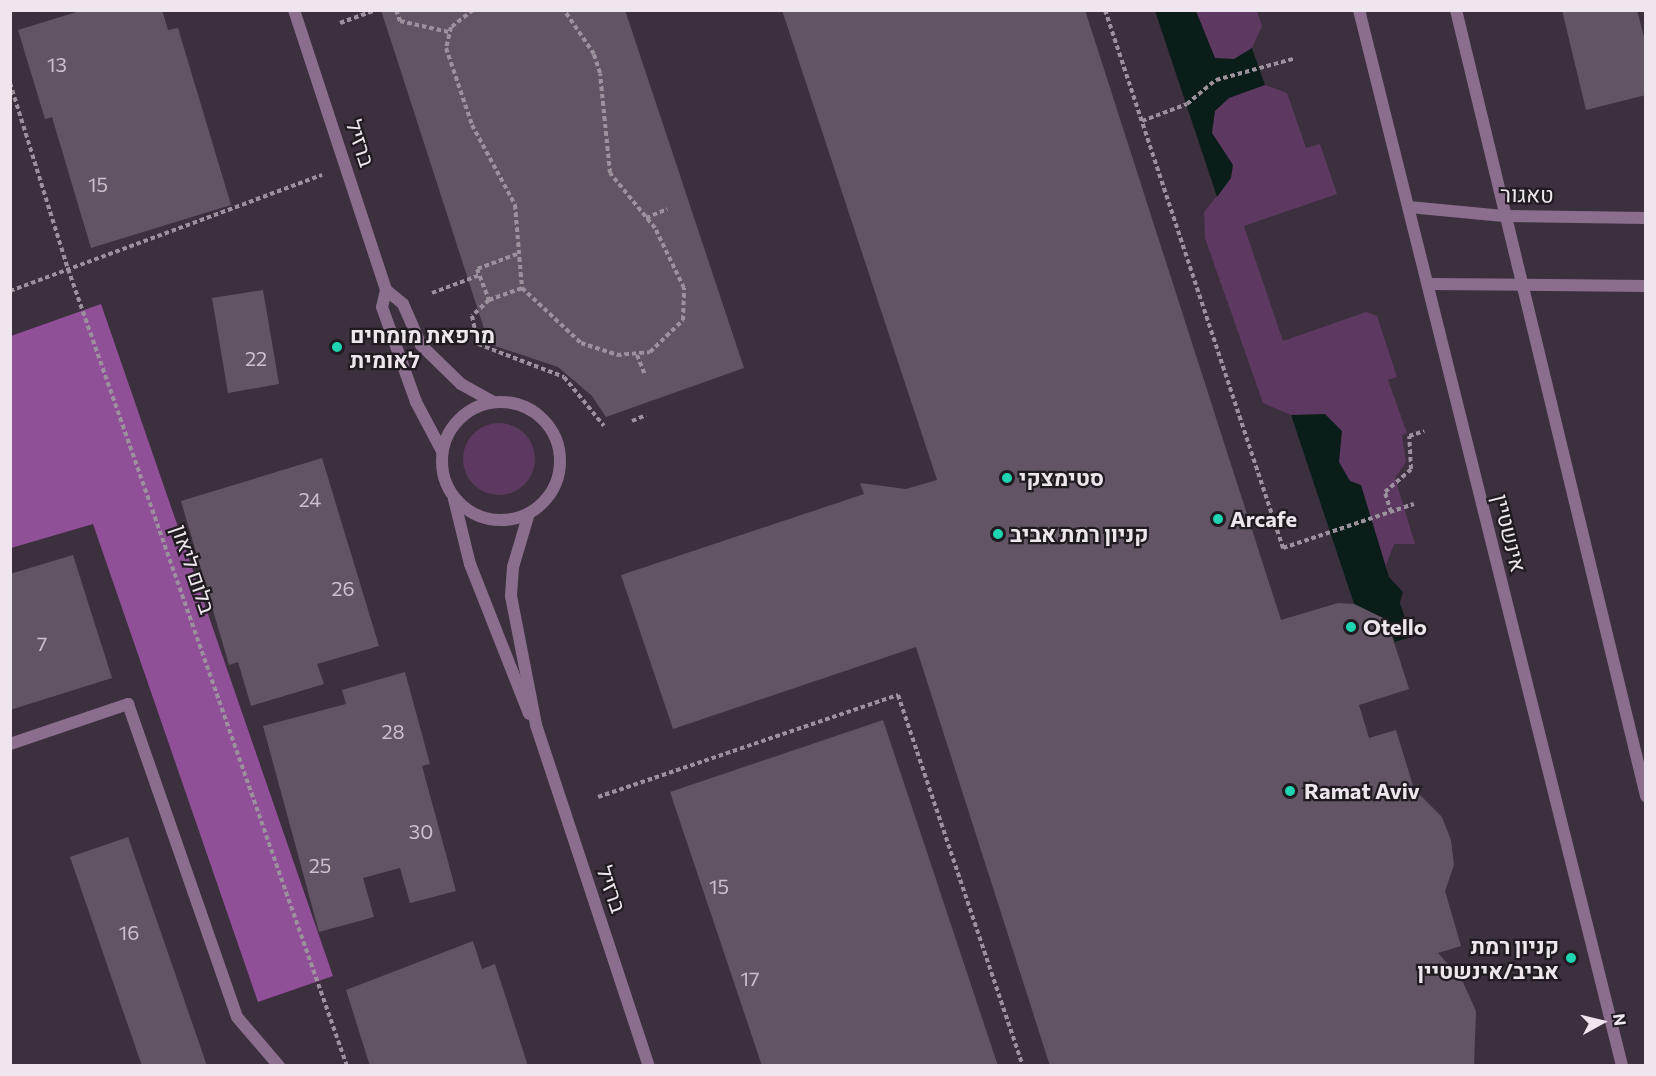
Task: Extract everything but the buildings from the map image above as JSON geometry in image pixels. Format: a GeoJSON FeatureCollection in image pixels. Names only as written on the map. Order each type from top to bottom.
{"type":"FeatureCollection","features":[{"type":"Feature","properties":{"kind":"street","name":"ברזיל"},"geometry":{"type":"LineString","coordinates":[[294,10],[386,290],[382,307],[416,402],[442,451]]}},
{"type":"Feature","properties":{"kind":"street","name":"אינשטיין"},"geometry":{"type":"LineString","coordinates":[[1359,10],[1621,1065]]}},
{"type":"Feature","properties":{"kind":"street"},"geometry":{"type":"LineString","coordinates":[[1456,10],[1520,284],[1646,796]]}},
{"type":"Feature","properties":{"kind":"street","name":"טאגור"},"geometry":{"type":"LineString","coordinates":[[1408,207],[1504,216],[1646,218]]}},
{"type":"Feature","properties":{"kind":"street"},"geometry":{"type":"LineString","coordinates":[[1428,284],[1646,286]]}},
{"type":"Feature","properties":{"kind":"street","name":"ברזיל"},"geometry":{"type":"LineString","coordinates":[[386,290],[403,304],[421,345],[461,384],[493,402]]}},
{"type":"Feature","properties":{"kind":"street"},"geometry":{"type":"LineString","coordinates":[[493,402],[530,409],[555,438],[558,476],[551,494],[529,513],[496,521],[480,517],[453,496],[445,482],[442,451],[460,418],[493,402]]}},
{"type":"Feature","properties":{"kind":"street","name":"ברזיל"},"geometry":{"type":"LineString","coordinates":[[453,496],[470,564],[517,693],[536,725]]}},
{"type":"Feature","properties":{"kind":"street","name":"ברזיל"},"geometry":{"type":"LineString","coordinates":[[529,513],[513,567],[511,596],[536,725],[649,1065]]}},
{"type":"Feature","properties":{"kind":"street"},"geometry":{"type":"LineString","coordinates":[[10,744],[128,704],[237,1017],[279,1065]]}},
{"type":"Feature","properties":{"kind":"path"},"geometry":{"type":"LineString","coordinates":[[340,23],[376,10]]}},
{"type":"Feature","properties":{"kind":"path"},"geometry":{"type":"LineString","coordinates":[[396,10],[400,21],[448,32]]}},
{"type":"Feature","properties":{"kind":"path"},"geometry":{"type":"LineString","coordinates":[[473,10],[448,32],[446,48],[460,96],[515,205],[517,254],[522,288],[581,343],[617,356],[637,355],[672,337],[687,304],[678,270],[646,218],[610,172],[600,73],[594,54],[564,10]]}},
{"type":"Feature","properties":{"kind":"path"},"geometry":{"type":"LineString","coordinates":[[1106,10],[1283,548],[1414,504]]}},
{"type":"Feature","properties":{"kind":"path"},"geometry":{"type":"LineString","coordinates":[[1142,121],[1186,104],[1216,80],[1260,70],[1293,59]]}},
{"type":"Feature","properties":{"kind":"path","name":"בלום ליאון"},"geometry":{"type":"LineString","coordinates":[[10,82],[68,269],[347,1065]]}},
{"type":"Feature","properties":{"kind":"path"},"geometry":{"type":"LineString","coordinates":[[10,291],[347,167]]}},
{"type":"Feature","properties":{"kind":"path"},"geometry":{"type":"LineString","coordinates":[[646,218],[667,209]]}},
{"type":"Feature","properties":{"kind":"path"},"geometry":{"type":"LineString","coordinates":[[489,300],[477,269],[517,254]]}},
{"type":"Feature","properties":{"kind":"path"},"geometry":{"type":"LineString","coordinates":[[432,293],[480,275]]}},
{"type":"Feature","properties":{"kind":"path"},"geometry":{"type":"LineString","coordinates":[[522,288],[489,300],[472,316],[478,344],[564,377],[604,426]]}},
{"type":"Feature","properties":{"kind":"path"},"geometry":{"type":"LineString","coordinates":[[637,355],[645,375]]}},
{"type":"Feature","properties":{"kind":"path"},"geometry":{"type":"LineString","coordinates":[[632,421],[646,415]]}},
{"type":"Feature","properties":{"kind":"path"},"geometry":{"type":"LineString","coordinates":[[1391,512],[1385,492],[1411,469],[1409,436],[1424,432]]}},
{"type":"Feature","properties":{"kind":"path"},"geometry":{"type":"LineString","coordinates":[[598,797],[898,695],[1023,1065]]}},
{"type":"Feature","properties":{"kind":"shaded area"},"geometry":{"type":"Polygon","coordinates":[[[1155,11],[1257,11],[1262,26],[1252,48],[1265,85],[1287,93],[1306,148],[1320,144],[1337,194],[1244,226],[1283,341],[1366,312],[1377,316],[1397,377],[1388,380],[1407,433],[1402,435],[1406,462],[1395,478],[1415,544],[1394,544],[1386,565],[1389,578],[1403,592],[1400,603],[1412,637],[1395,642],[1383,618],[1354,604],[1291,415],[1263,403],[1205,238],[1204,212],[1217,196],[1155,11]]]}},
{"type":"Feature","properties":{"kind":"shaded area"},"geometry":{"type":"Polygon","coordinates":[[[1155,11],[1196,11],[1215,58],[1234,59],[1252,48],[1265,85],[1229,98],[1215,111],[1212,133],[1233,165],[1231,178],[1217,197],[1155,11]]]}},
{"type":"Feature","properties":{"kind":"shaded area"},"geometry":{"type":"Polygon","coordinates":[[[101,304],[333,976],[258,1002],[93,524],[11,548],[11,336],[101,304]]]}},
{"type":"Feature","properties":{"kind":"shaded area"},"geometry":{"type":"Polygon","coordinates":[[[1325,414],[1342,431],[1339,462],[1350,481],[1361,485],[1389,577],[1403,592],[1400,603],[1412,637],[1395,642],[1383,618],[1354,604],[1291,415],[1325,414]]]}},
{"type":"Feature","properties":{"kind":"shaded area"},"geometry":{"type":"Polygon","coordinates":[[[499,423],[519,429],[529,439],[535,459],[529,479],[519,489],[499,495],[479,489],[469,479],[463,459],[469,439],[479,429],[499,423]]]}},
{"type":"Feature","properties":{"kind":"place","name":"מרפאת מומחים לאומית"},"geometry":{"type":"Point","coordinates":[337,347]}},
{"type":"Feature","properties":{"kind":"place","name":"סטימצקי"},"geometry":{"type":"Point","coordinates":[1007,478]}},
{"type":"Feature","properties":{"kind":"place","name":"Arcafe"},"geometry":{"type":"Point","coordinates":[1218,519]}},
{"type":"Feature","properties":{"kind":"place","name":"קניון רמת אביב"},"geometry":{"type":"Point","coordinates":[998,534]}},
{"type":"Feature","properties":{"kind":"place","name":"Otello"},"geometry":{"type":"Point","coordinates":[1351,627]}},
{"type":"Feature","properties":{"kind":"place","name":"Ramat Aviv"},"geometry":{"type":"Point","coordinates":[1290,791]}},
{"type":"Feature","properties":{"kind":"place","name":"קניון רמת אביב/אינשטיין"},"geometry":{"type":"Point","coordinates":[1571,958]}}]}
